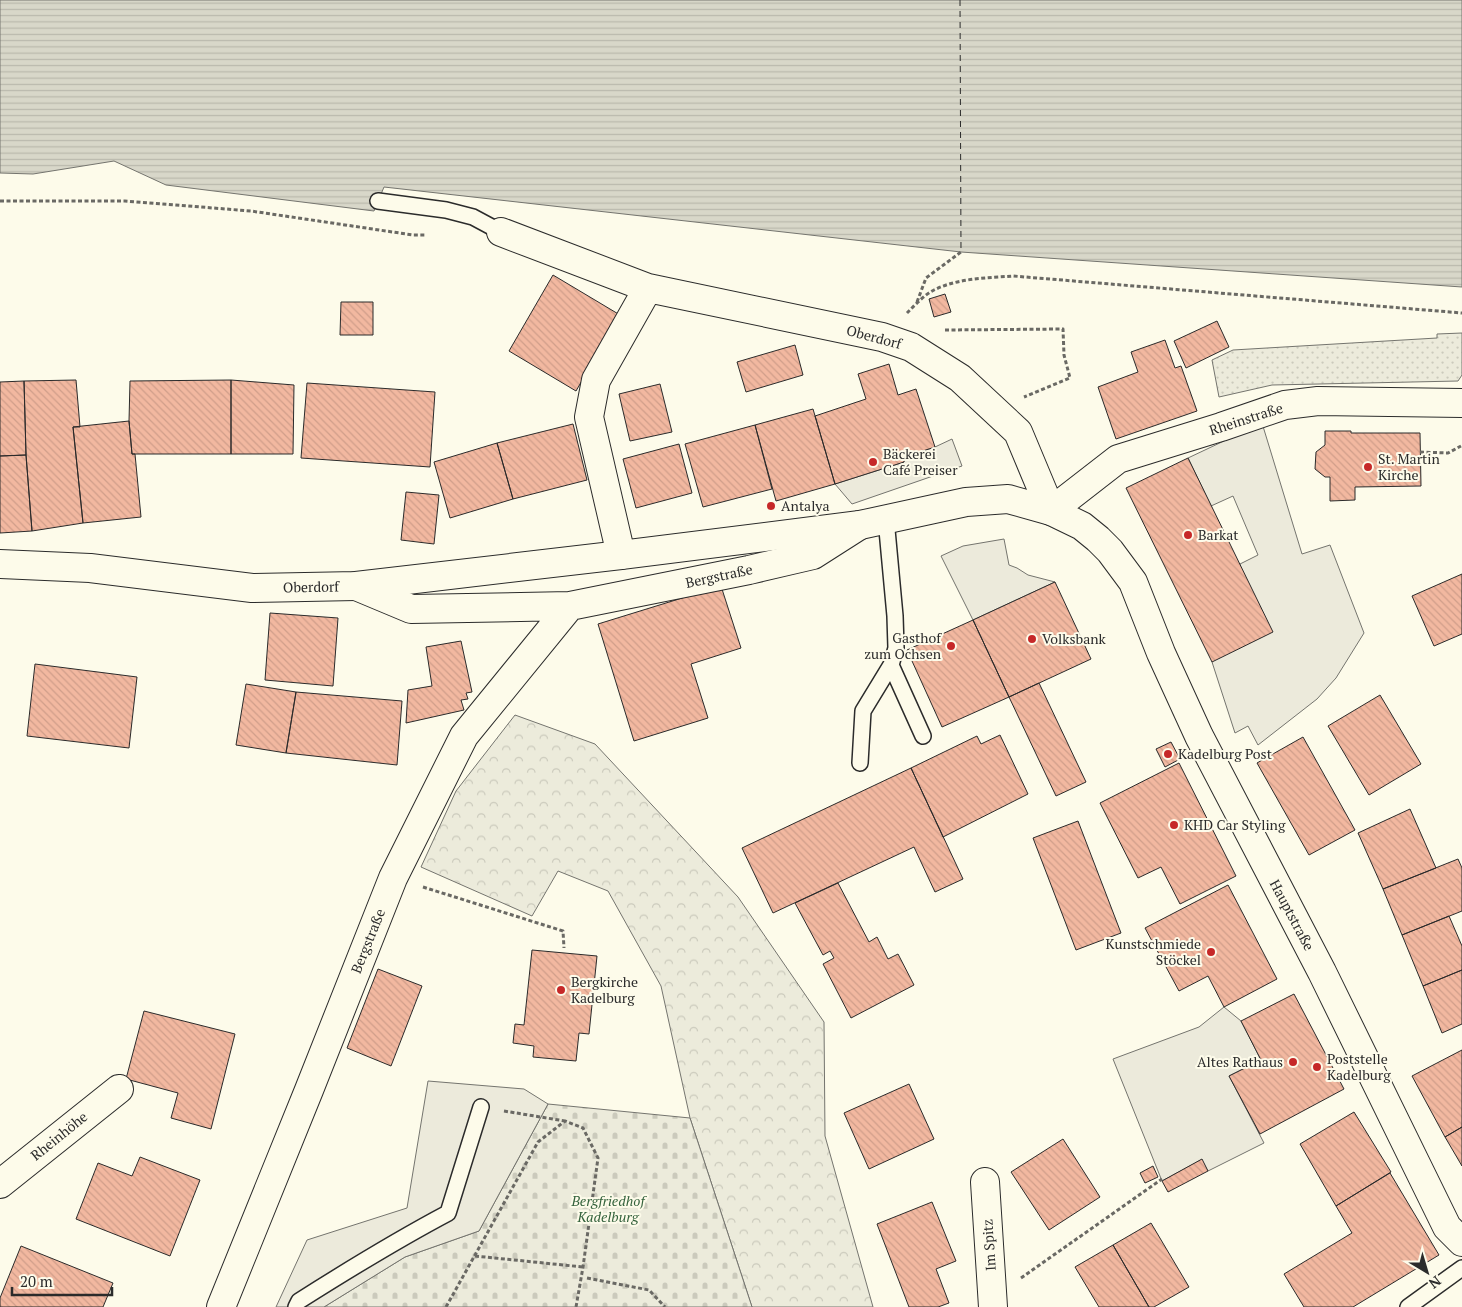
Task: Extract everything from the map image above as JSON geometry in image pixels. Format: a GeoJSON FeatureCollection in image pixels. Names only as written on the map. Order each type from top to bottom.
{"type":"FeatureCollection","features":[{"type":"Feature","properties":{"kind":"street","name":"Oberdorf"},"geometry":{"type":"LineString","coordinates":[[501,232],[648,288],[882,336],[912,347],[960,378],[1018,432],[1051,511]]}},
{"type":"Feature","properties":{"kind":"street"},"geometry":{"type":"LineString","coordinates":[[621,555],[589,417],[596,380],[648,288]]}},
{"type":"Feature","properties":{"kind":"street","name":"Rheinstraße"},"geometry":{"type":"LineString","coordinates":[[1051,511],[1118,459],[1285,405],[1318,401],[1462,403]]}},
{"type":"Feature","properties":{"kind":"street","name":"Oberdorf"},"geometry":{"type":"LineString","coordinates":[[0,564],[90,568],[252,588],[356,586],[860,525],[966,502],[1008,499],[1051,511],[1082,526],[1110,551],[1133,582]]}},
{"type":"Feature","properties":{"kind":"street","name":"Bergstraße"},"geometry":{"type":"LineString","coordinates":[[356,586],[410,609],[570,606],[749,570],[812,555],[860,525]]}},
{"type":"Feature","properties":{"kind":"street","name":"Hauptstraße"},"geometry":{"type":"LineString","coordinates":[[1133,582],[1161,653],[1199,736],[1322,972],[1447,1227],[1462,1242]]}},
{"type":"Feature","properties":{"kind":"street","name":"Bergstraße"},"geometry":{"type":"LineString","coordinates":[[221,1307],[393,878],[464,736],[570,606]]}},
{"type":"Feature","properties":{"kind":"street","name":"Rheinhöhe"},"geometry":{"type":"LineString","coordinates":[[0,1184],[119,1089]]}},
{"type":"Feature","properties":{"kind":"street","name":"Im Spitz"},"geometry":{"type":"LineString","coordinates":[[984,1182],[993,1303]]}},
{"type":"Feature","properties":{"kind":"lane"},"geometry":{"type":"LineString","coordinates":[[378,201],[446,210],[473,217],[501,232]]}},
{"type":"Feature","properties":{"kind":"lane"},"geometry":{"type":"LineString","coordinates":[[860,763],[864,711],[891,665],[896,648],[886,519]]}},
{"type":"Feature","properties":{"kind":"lane"},"geometry":{"type":"LineString","coordinates":[[891,665],[923,736]]}},
{"type":"Feature","properties":{"kind":"lane"},"geometry":{"type":"LineString","coordinates":[[296,1307],[299,1301],[343,1273],[399,1239],[448,1213],[480,1108]]}},
{"type":"Feature","properties":{"kind":"lane"},"geometry":{"type":"LineString","coordinates":[[1408,1307],[1462,1268]]}},
{"type":"Feature","properties":{"kind":"path"},"geometry":{"type":"LineString","coordinates":[[0,201],[125,201],[250,211],[413,235],[433,234]]}},
{"type":"Feature","properties":{"kind":"path"},"geometry":{"type":"LineString","coordinates":[[917,303],[926,278],[961,252]]}},
{"type":"Feature","properties":{"kind":"path"},"geometry":{"type":"LineString","coordinates":[[882,336],[917,303],[934,290],[965,280],[1013,276],[1462,314]]}},
{"type":"Feature","properties":{"kind":"path"},"geometry":{"type":"LineString","coordinates":[[912,347],[930,330],[1063,329],[1064,355],[1070,378],[1020,399]]}},
{"type":"Feature","properties":{"kind":"path"},"geometry":{"type":"LineString","coordinates":[[1420,452],[1448,453],[1461,446]]}},
{"type":"Feature","properties":{"kind":"path"},"geometry":{"type":"LineString","coordinates":[[393,878],[563,931],[564,948]]}},
{"type":"Feature","properties":{"kind":"path"},"geometry":{"type":"LineString","coordinates":[[480,1108],[565,1121],[583,1128],[598,1158],[576,1307]]}},
{"type":"Feature","properties":{"kind":"path"},"geometry":{"type":"LineString","coordinates":[[446,1307],[538,1142],[565,1121]]}},
{"type":"Feature","properties":{"kind":"path"},"geometry":{"type":"LineString","coordinates":[[993,1303],[1162,1179]]}},
{"type":"Feature","properties":{"kind":"path"},"geometry":{"type":"LineString","coordinates":[[474,1256],[583,1267]]}},
{"type":"Feature","properties":{"kind":"path"},"geometry":{"type":"LineString","coordinates":[[587,1278],[649,1290],[665,1307]]}},
{"type":"Feature","properties":{"kind":"green space"},"geometry":{"type":"Polygon","coordinates":[[[1462,333],[1462,375],[1458,381],[1272,385],[1219,397],[1212,360],[1233,350],[1437,338],[1437,334],[1462,333]]]}},
{"type":"Feature","properties":{"kind":"green space"},"geometry":{"type":"Polygon","coordinates":[[[515,715],[595,744],[738,897],[824,1022],[825,1136],[873,1307],[752,1307],[690,1118],[661,986],[608,891],[558,871],[532,916],[421,867],[456,791],[515,715]]]}},
{"type":"Feature","properties":{"kind":"green space","name":"Bergfriedhof Kadelburg"},"geometry":{"type":"Polygon","coordinates":[[[548,1104],[690,1118],[752,1307],[324,1307],[405,1257],[479,1231],[548,1104]]]}},
{"type":"Feature","properties":{"kind":"shaded area"},"geometry":{"type":"Polygon","coordinates":[[[0,0],[1462,0],[1462,287],[961,252],[384,187],[374,211],[166,185],[114,161],[33,174],[0,173],[0,0]]]}},
{"type":"Feature","properties":{"kind":"shaded area"},"geometry":{"type":"Polygon","coordinates":[[[1262,423],[1302,554],[1330,545],[1364,633],[1336,678],[1317,699],[1258,745],[1248,726],[1235,733],[1212,662],[1240,564],[1258,555],[1233,496],[1211,506],[1188,458],[1262,423]]]}},
{"type":"Feature","properties":{"kind":"shaded area"},"geometry":{"type":"Polygon","coordinates":[[[952,439],[962,466],[852,504],[835,484],[904,462],[904,457],[935,447],[952,439]]]}},
{"type":"Feature","properties":{"kind":"shaded area"},"geometry":{"type":"Polygon","coordinates":[[[1004,539],[1009,565],[1028,575],[1055,582],[973,620],[941,556],[963,546],[1004,539]]]}},
{"type":"Feature","properties":{"kind":"shaded area"},"geometry":{"type":"Polygon","coordinates":[[[1224,1007],[1241,1021],[1261,1060],[1229,1076],[1264,1143],[1208,1171],[1201,1160],[1162,1181],[1113,1059],[1199,1027],[1224,1007]]]}},
{"type":"Feature","properties":{"kind":"shaded area"},"geometry":{"type":"Polygon","coordinates":[[[428,1081],[524,1089],[548,1104],[479,1231],[405,1257],[324,1307],[276,1307],[307,1240],[407,1208],[428,1081]]]}},
{"type":"Feature","properties":{"kind":"building"},"geometry":{"type":"Polygon","coordinates":[[[553,275],[620,315],[576,391],[509,351],[553,275]]]}},
{"type":"Feature","properties":{"kind":"building"},"geometry":{"type":"Polygon","coordinates":[[[945,294],[951,312],[934,317],[929,299],[945,294]]]}},
{"type":"Feature","properties":{"kind":"building"},"geometry":{"type":"Polygon","coordinates":[[[341,302],[373,302],[373,335],[340,335],[341,302]]]}},
{"type":"Feature","properties":{"kind":"building"},"geometry":{"type":"Polygon","coordinates":[[[1217,321],[1229,347],[1186,368],[1174,341],[1217,321]]]}},
{"type":"Feature","properties":{"kind":"building"},"geometry":{"type":"Polygon","coordinates":[[[1165,340],[1175,368],[1181,366],[1197,411],[1116,439],[1098,387],[1138,372],[1131,352],[1165,340]]]}},
{"type":"Feature","properties":{"kind":"building"},"geometry":{"type":"Polygon","coordinates":[[[795,345],[803,375],[746,392],[737,362],[795,345]]]}},
{"type":"Feature","properties":{"kind":"building"},"geometry":{"type":"Polygon","coordinates":[[[889,364],[898,395],[916,389],[935,447],[904,457],[904,462],[835,484],[815,416],[866,399],[858,374],[889,364]]]}},
{"type":"Feature","properties":{"kind":"building"},"geometry":{"type":"Polygon","coordinates":[[[76,380],[80,427],[73,427],[83,523],[32,531],[26,455],[24,381],[76,380]]]}},
{"type":"Feature","properties":{"kind":"building"},"geometry":{"type":"Polygon","coordinates":[[[231,380],[231,454],[132,454],[129,421],[130,381],[231,380]]]}},
{"type":"Feature","properties":{"kind":"building"},"geometry":{"type":"Polygon","coordinates":[[[231,380],[294,385],[293,454],[231,454],[231,380]]]}},
{"type":"Feature","properties":{"kind":"building"},"geometry":{"type":"Polygon","coordinates":[[[24,381],[26,455],[0,456],[0,382],[24,381]]]}},
{"type":"Feature","properties":{"kind":"building"},"geometry":{"type":"Polygon","coordinates":[[[307,383],[435,392],[430,467],[301,458],[307,383]]]}},
{"type":"Feature","properties":{"kind":"building"},"geometry":{"type":"Polygon","coordinates":[[[660,384],[672,432],[630,441],[619,394],[660,384]]]}},
{"type":"Feature","properties":{"kind":"building"},"geometry":{"type":"Polygon","coordinates":[[[813,409],[835,484],[776,501],[755,425],[813,409]]]}},
{"type":"Feature","properties":{"kind":"building"},"geometry":{"type":"Polygon","coordinates":[[[129,421],[132,454],[135,454],[141,517],[83,523],[73,427],[129,421]]]}},
{"type":"Feature","properties":{"kind":"building"},"geometry":{"type":"Polygon","coordinates":[[[573,424],[587,480],[513,499],[497,443],[573,424]]]}},
{"type":"Feature","properties":{"kind":"building"},"geometry":{"type":"Polygon","coordinates":[[[755,425],[772,489],[703,507],[685,444],[755,425]]]}},
{"type":"Feature","properties":{"kind":"building","name":"St. Martin Kirche"},"geometry":{"type":"Polygon","coordinates":[[[1325,431],[1420,433],[1421,486],[1355,487],[1355,500],[1330,501],[1330,477],[1325,477],[1315,469],[1316,452],[1325,445],[1325,431]]]}},
{"type":"Feature","properties":{"kind":"building"},"geometry":{"type":"Polygon","coordinates":[[[497,443],[513,499],[450,518],[434,462],[497,443]]]}},
{"type":"Feature","properties":{"kind":"building"},"geometry":{"type":"Polygon","coordinates":[[[679,444],[692,493],[636,508],[623,459],[679,444]]]}},
{"type":"Feature","properties":{"kind":"building"},"geometry":{"type":"Polygon","coordinates":[[[26,455],[32,531],[0,533],[0,456],[26,455]]]}},
{"type":"Feature","properties":{"kind":"building","name":"Barkat"},"geometry":{"type":"Polygon","coordinates":[[[1188,458],[1273,632],[1212,662],[1126,488],[1188,458]]]}},
{"type":"Feature","properties":{"kind":"building"},"geometry":{"type":"Polygon","coordinates":[[[406,492],[439,495],[434,544],[401,540],[406,492]]]}},
{"type":"Feature","properties":{"kind":"building"},"geometry":{"type":"Polygon","coordinates":[[[1462,574],[1462,634],[1434,646],[1412,596],[1462,574]]]}},
{"type":"Feature","properties":{"kind":"building","name":"Volksbank"},"geometry":{"type":"Polygon","coordinates":[[[1055,582],[1091,659],[1009,697],[973,620],[1055,582]]]}},
{"type":"Feature","properties":{"kind":"building"},"geometry":{"type":"Polygon","coordinates":[[[721,586],[741,648],[691,664],[708,718],[634,741],[598,624],[721,586]]]}},
{"type":"Feature","properties":{"kind":"building"},"geometry":{"type":"Polygon","coordinates":[[[270,613],[338,618],[333,686],[265,680],[270,613]]]}},
{"type":"Feature","properties":{"kind":"building"},"geometry":{"type":"Polygon","coordinates":[[[973,620],[1009,697],[942,727],[907,650],[973,620]]]}},
{"type":"Feature","properties":{"kind":"building"},"geometry":{"type":"Polygon","coordinates":[[[461,641],[472,692],[466,693],[468,699],[461,700],[464,710],[406,723],[408,690],[432,686],[426,647],[461,641]]]}},
{"type":"Feature","properties":{"kind":"building"},"geometry":{"type":"Polygon","coordinates":[[[35,664],[137,677],[129,748],[27,736],[35,664]]]}},
{"type":"Feature","properties":{"kind":"building"},"geometry":{"type":"Polygon","coordinates":[[[1039,683],[1086,782],[1056,796],[1009,697],[1039,683]]]}},
{"type":"Feature","properties":{"kind":"building"},"geometry":{"type":"Polygon","coordinates":[[[246,684],[296,692],[286,753],[236,745],[246,684]]]}},
{"type":"Feature","properties":{"kind":"building"},"geometry":{"type":"Polygon","coordinates":[[[296,692],[402,701],[397,765],[286,753],[296,692]]]}},
{"type":"Feature","properties":{"kind":"building"},"geometry":{"type":"Polygon","coordinates":[[[1380,695],[1421,764],[1369,795],[1328,726],[1380,695]]]}},
{"type":"Feature","properties":{"kind":"building"},"geometry":{"type":"Polygon","coordinates":[[[1000,735],[1028,794],[943,837],[911,768],[977,736],[981,744],[1000,735]]]}},
{"type":"Feature","properties":{"kind":"building"},"geometry":{"type":"Polygon","coordinates":[[[1303,737],[1355,830],[1309,855],[1257,763],[1303,737]]]}},
{"type":"Feature","properties":{"kind":"building","name":"Kadelburg Post"},"geometry":{"type":"Polygon","coordinates":[[[1171,742],[1180,759],[1165,767],[1156,749],[1171,742]]]}},
{"type":"Feature","properties":{"kind":"building"},"geometry":{"type":"Polygon","coordinates":[[[1179,763],[1236,876],[1180,904],[1161,867],[1138,878],[1100,803],[1179,763]]]}},
{"type":"Feature","properties":{"kind":"building"},"geometry":{"type":"Polygon","coordinates":[[[911,768],[963,879],[935,892],[914,847],[773,913],[742,848],[911,768]]]}},
{"type":"Feature","properties":{"kind":"building"},"geometry":{"type":"Polygon","coordinates":[[[1410,809],[1436,868],[1383,889],[1358,833],[1410,809]]]}},
{"type":"Feature","properties":{"kind":"building"},"geometry":{"type":"Polygon","coordinates":[[[1078,821],[1121,933],[1076,950],[1033,838],[1078,821]]]}},
{"type":"Feature","properties":{"kind":"building"},"geometry":{"type":"Polygon","coordinates":[[[1458,859],[1462,868],[1462,911],[1402,935],[1383,889],[1458,859]]]}},
{"type":"Feature","properties":{"kind":"building"},"geometry":{"type":"Polygon","coordinates":[[[838,883],[869,942],[877,937],[888,959],[898,954],[914,985],[851,1018],[823,964],[834,958],[830,951],[823,955],[795,903],[838,883]]]}},
{"type":"Feature","properties":{"kind":"building","name":"Kunstschmiede Stöckel"},"geometry":{"type":"Polygon","coordinates":[[[1228,885],[1277,979],[1224,1007],[1208,976],[1179,991],[1145,928],[1228,885]]]}},
{"type":"Feature","properties":{"kind":"building"},"geometry":{"type":"Polygon","coordinates":[[[1449,916],[1462,946],[1462,970],[1423,986],[1402,935],[1449,916]]]}},
{"type":"Feature","properties":{"kind":"building","name":"Bergkirche Kadelburg"},"geometry":{"type":"Polygon","coordinates":[[[532,950],[597,956],[589,1034],[579,1033],[576,1061],[533,1057],[534,1046],[513,1043],[515,1024],[524,1025],[532,950]]]}},
{"type":"Feature","properties":{"kind":"building"},"geometry":{"type":"Polygon","coordinates":[[[378,969],[422,986],[391,1066],[347,1048],[378,969]]]}},
{"type":"Feature","properties":{"kind":"building"},"geometry":{"type":"Polygon","coordinates":[[[1462,970],[1462,1024],[1442,1033],[1423,986],[1462,970]]]}},
{"type":"Feature","properties":{"kind":"building","name":"Altes Rathaus"},"geometry":{"type":"Polygon","coordinates":[[[1294,994],[1344,1089],[1260,1134],[1229,1076],[1261,1060],[1241,1021],[1294,994]]]}},
{"type":"Feature","properties":{"kind":"building"},"geometry":{"type":"Polygon","coordinates":[[[144,1011],[235,1034],[211,1129],[171,1118],[178,1093],[126,1079],[144,1011]]]}},
{"type":"Feature","properties":{"kind":"building"},"geometry":{"type":"Polygon","coordinates":[[[1462,1050],[1462,1127],[1445,1137],[1412,1076],[1462,1050]]]}},
{"type":"Feature","properties":{"kind":"building"},"geometry":{"type":"Polygon","coordinates":[[[909,1084],[934,1139],[869,1169],[844,1113],[909,1084]]]}},
{"type":"Feature","properties":{"kind":"building"},"geometry":{"type":"Polygon","coordinates":[[[1354,1112],[1391,1172],[1336,1206],[1300,1144],[1354,1112]]]}},
{"type":"Feature","properties":{"kind":"building"},"geometry":{"type":"Polygon","coordinates":[[[1462,1127],[1462,1166],[1445,1137],[1462,1127]]]}},
{"type":"Feature","properties":{"kind":"building"},"geometry":{"type":"Polygon","coordinates":[[[1063,1139],[1100,1197],[1049,1230],[1011,1172],[1063,1139]]]}},
{"type":"Feature","properties":{"kind":"building"},"geometry":{"type":"Polygon","coordinates":[[[140,1157],[200,1180],[170,1256],[76,1219],[98,1163],[132,1176],[140,1157]]]}},
{"type":"Feature","properties":{"kind":"building"},"geometry":{"type":"Polygon","coordinates":[[[1202,1159],[1208,1171],[1168,1192],[1162,1181],[1202,1159]]]}},
{"type":"Feature","properties":{"kind":"building"},"geometry":{"type":"Polygon","coordinates":[[[1153,1166],[1158,1177],[1145,1183],[1140,1173],[1153,1166]]]}},
{"type":"Feature","properties":{"kind":"building"},"geometry":{"type":"Polygon","coordinates":[[[1390,1173],[1439,1255],[1353,1307],[1304,1307],[1284,1274],[1352,1233],[1336,1206],[1390,1173]]]}},
{"type":"Feature","properties":{"kind":"building"},"geometry":{"type":"Polygon","coordinates":[[[932,1202],[956,1261],[936,1269],[949,1303],[938,1307],[909,1307],[877,1224],[932,1202]]]}},
{"type":"Feature","properties":{"kind":"building"},"geometry":{"type":"Polygon","coordinates":[[[1151,1223],[1189,1287],[1154,1307],[1149,1307],[1113,1245],[1151,1223]]]}},
{"type":"Feature","properties":{"kind":"building"},"geometry":{"type":"Polygon","coordinates":[[[1113,1245],[1149,1307],[1099,1307],[1075,1267],[1113,1245]]]}},
{"type":"Feature","properties":{"kind":"building"},"geometry":{"type":"Polygon","coordinates":[[[21,1246],[113,1283],[103,1307],[0,1307],[0,1298],[21,1246]]]}},
{"type":"Feature","properties":{"kind":"ferry route"},"geometry":{"type":"LineString","coordinates":[[960,0],[961,252]]}},
{"type":"Feature","properties":{"kind":"place","name":"Bäckerei Café Preiser"},"geometry":{"type":"Point","coordinates":[873,462]}},
{"type":"Feature","properties":{"kind":"place","name":"St. Martin Kirche"},"geometry":{"type":"Point","coordinates":[1368,467]}},
{"type":"Feature","properties":{"kind":"place","name":"Antalya"},"geometry":{"type":"Point","coordinates":[771,506]}},
{"type":"Feature","properties":{"kind":"place","name":"Barkat"},"geometry":{"type":"Point","coordinates":[1188,535]}},
{"type":"Feature","properties":{"kind":"place","name":"Volksbank"},"geometry":{"type":"Point","coordinates":[1032,639]}},
{"type":"Feature","properties":{"kind":"place","name":"Gasthof zum Ochsen"},"geometry":{"type":"Point","coordinates":[951,646]}},
{"type":"Feature","properties":{"kind":"place","name":"Kadelburg Post"},"geometry":{"type":"Point","coordinates":[1168,754]}},
{"type":"Feature","properties":{"kind":"place","name":"KHD Car Styling"},"geometry":{"type":"Point","coordinates":[1174,825]}},
{"type":"Feature","properties":{"kind":"place","name":"Kunstschmiede Stöckel"},"geometry":{"type":"Point","coordinates":[1211,952]}},
{"type":"Feature","properties":{"kind":"place","name":"Bergkirche Kadelburg"},"geometry":{"type":"Point","coordinates":[561,990]}},
{"type":"Feature","properties":{"kind":"place","name":"Altes Rathaus"},"geometry":{"type":"Point","coordinates":[1293,1062]}},
{"type":"Feature","properties":{"kind":"place","name":"Poststelle Kadelburg"},"geometry":{"type":"Point","coordinates":[1317,1067]}}]}
